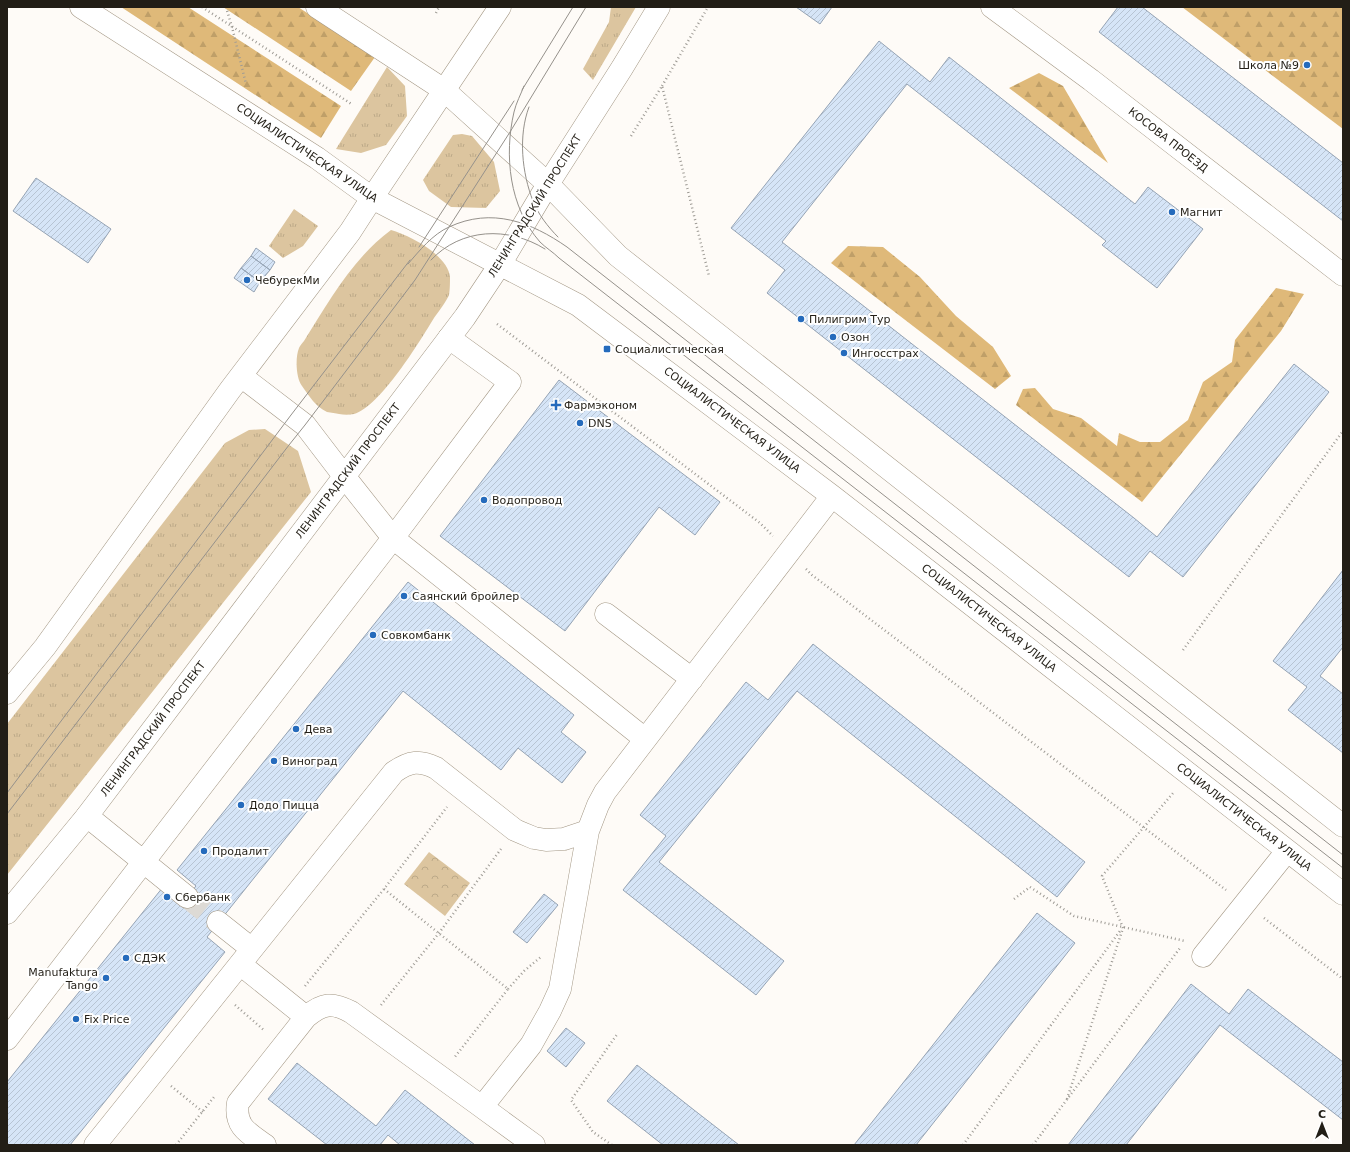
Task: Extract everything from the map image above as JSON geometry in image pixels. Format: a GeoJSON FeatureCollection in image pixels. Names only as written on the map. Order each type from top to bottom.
{"type":"FeatureCollection","features":[{"type":"Feature","properties":{"kind":"street","name":"СОЦИАЛИСТИЧЕСКАЯ УЛИЦА"},"geometry":{"type":"LineString","coordinates":[[81,7],[317,158],[372,198],[578,305],[832,496],[1343,894]]}},
{"type":"Feature","properties":{"kind":"street"},"geometry":{"type":"LineString","coordinates":[[317,7],[444,90],[548,184],[618,256],[1343,826]]}},
{"type":"Feature","properties":{"kind":"street"},"geometry":{"type":"LineString","coordinates":[[7,693],[45,647],[241,376],[350,232],[500,7]]}},
{"type":"Feature","properties":{"kind":"street","name":"ЛЕНИНГРАДСКИЙ ПРОСПЕКТ"},"geometry":{"type":"LineString","coordinates":[[7,913],[87,816],[449,338],[501,264],[548,184],[659,7]]}},
{"type":"Feature","properties":{"kind":"street","name":"КОСОВА ПРОЕЗД"},"geometry":{"type":"LineString","coordinates":[[992,7],[1091,80],[1343,275]]}},
{"type":"Feature","properties":{"kind":"street"},"geometry":{"type":"LineString","coordinates":[[7,1039],[393,538],[510,382],[449,338]]}},
{"type":"Feature","properties":{"kind":"street"},"geometry":{"type":"LineString","coordinates":[[241,376],[305,426],[393,538],[645,739]]}},
{"type":"Feature","properties":{"kind":"street"},"geometry":{"type":"LineString","coordinates":[[482,1107],[531,1045],[548,1016],[560,989],[588,831],[598,805],[605,792],[832,496]]}},
{"type":"Feature","properties":{"kind":"street"},"geometry":{"type":"LineString","coordinates":[[606,614],[692,679]]}},
{"type":"Feature","properties":{"kind":"street"},"geometry":{"type":"LineString","coordinates":[[95,1145],[394,772],[404,765],[411,763],[425,763],[436,768],[515,830],[534,838],[546,840],[564,839],[588,831]]}},
{"type":"Feature","properties":{"kind":"street"},"geometry":{"type":"LineString","coordinates":[[87,816],[187,896]]}},
{"type":"Feature","properties":{"kind":"street"},"geometry":{"type":"LineString","coordinates":[[1203,956],[1287,850]]}},
{"type":"Feature","properties":{"kind":"street"},"geometry":{"type":"LineString","coordinates":[[218,922],[246,956],[298,1011]]}},
{"type":"Feature","properties":{"kind":"street"},"geometry":{"type":"LineString","coordinates":[[298,1011],[328,1005],[340,1006],[351,1012],[534,1145]]}},
{"type":"Feature","properties":{"kind":"street"},"geometry":{"type":"LineString","coordinates":[[265,1145],[245,1131],[238,1120],[238,1102],[283,1047],[298,1011]]}},
{"type":"Feature","properties":{"kind":"path"},"geometry":{"type":"LineString","coordinates":[[202,7],[353,105]]}},
{"type":"Feature","properties":{"kind":"path"},"geometry":{"type":"LineString","coordinates":[[226,7],[254,118]]}},
{"type":"Feature","properties":{"kind":"path"},"geometry":{"type":"LineString","coordinates":[[436,13],[440,7]]}},
{"type":"Feature","properties":{"kind":"path"},"geometry":{"type":"LineString","coordinates":[[631,136],[708,7]]}},
{"type":"Feature","properties":{"kind":"path"},"geometry":{"type":"LineString","coordinates":[[662,86],[709,276]]}},
{"type":"Feature","properties":{"kind":"path"},"geometry":{"type":"LineString","coordinates":[[497,324],[760,523],[812,575],[1343,978]]}},
{"type":"Feature","properties":{"kind":"path"},"geometry":{"type":"LineString","coordinates":[[1183,650],[1343,431]]}},
{"type":"Feature","properties":{"kind":"path"},"geometry":{"type":"LineString","coordinates":[[1067,1099],[1122,928],[1102,876],[1178,787]]}},
{"type":"Feature","properties":{"kind":"path"},"geometry":{"type":"LineString","coordinates":[[298,1011],[384,889],[461,788]]}},
{"type":"Feature","properties":{"kind":"path"},"geometry":{"type":"LineString","coordinates":[[366,1023],[439,933],[515,830]]}},
{"type":"Feature","properties":{"kind":"path"},"geometry":{"type":"LineString","coordinates":[[1014,899],[1030,887],[1074,916],[1122,928],[1186,941],[1033,1145]]}},
{"type":"Feature","properties":{"kind":"path"},"geometry":{"type":"LineString","coordinates":[[384,889],[508,989]]}},
{"type":"Feature","properties":{"kind":"path"},"geometry":{"type":"LineString","coordinates":[[1220,895],[1225,889]]}},
{"type":"Feature","properties":{"kind":"path"},"geometry":{"type":"LineString","coordinates":[[963,1145],[1122,928]]}},
{"type":"Feature","properties":{"kind":"path"},"geometry":{"type":"LineString","coordinates":[[440,1076],[519,975],[530,965],[569,938]]}},
{"type":"Feature","properties":{"kind":"path"},"geometry":{"type":"LineString","coordinates":[[218,991],[283,1047]]}},
{"type":"Feature","properties":{"kind":"path"},"geometry":{"type":"LineString","coordinates":[[612,1145],[593,1132],[571,1100],[618,1032]]}},
{"type":"Feature","properties":{"kind":"path"},"geometry":{"type":"LineString","coordinates":[[154,1072],[203,1112]]}},
{"type":"Feature","properties":{"kind":"path"},"geometry":{"type":"LineString","coordinates":[[176,1145],[217,1094]]}},
{"type":"Feature","properties":{"kind":"green space"},"geometry":{"type":"Polygon","coordinates":[[[121,7],[188,7],[341,106],[321,138],[121,7]]]}},
{"type":"Feature","properties":{"kind":"green space"},"geometry":{"type":"Polygon","coordinates":[[[223,7],[298,7],[375,57],[351,91],[223,7]]]}},
{"type":"Feature","properties":{"kind":"green space"},"geometry":{"type":"Polygon","coordinates":[[[611,7],[636,7],[593,80],[583,69],[609,22],[611,7]]]}},
{"type":"Feature","properties":{"kind":"green space","name":"Школа №9"},"geometry":{"type":"Polygon","coordinates":[[[1182,7],[1343,7],[1343,129],[1182,7]]]}},
{"type":"Feature","properties":{"kind":"green space"},"geometry":{"type":"Polygon","coordinates":[[[387,67],[405,86],[407,116],[386,145],[361,153],[336,149],[387,67]]]}},
{"type":"Feature","properties":{"kind":"green space"},"geometry":{"type":"Polygon","coordinates":[[[1039,73],[1063,86],[1108,163],[1009,88],[1039,73]]]}},
{"type":"Feature","properties":{"kind":"green space"},"geometry":{"type":"Polygon","coordinates":[[[462,134],[472,136],[494,162],[500,191],[486,208],[451,207],[429,191],[423,180],[453,135],[462,134]]]}},
{"type":"Feature","properties":{"kind":"green space"},"geometry":{"type":"Polygon","coordinates":[[[294,209],[318,226],[303,246],[283,258],[269,246],[294,209]]]}},
{"type":"Feature","properties":{"kind":"green space"},"geometry":{"type":"Polygon","coordinates":[[[391,230],[417,241],[442,261],[448,269],[450,277],[449,295],[409,357],[387,387],[376,399],[364,409],[354,414],[345,415],[327,412],[319,407],[307,394],[298,378],[297,357],[299,348],[332,296],[353,267],[377,241],[391,230]]]}},
{"type":"Feature","properties":{"kind":"green space"},"geometry":{"type":"Polygon","coordinates":[[[848,246],[883,247],[920,277],[956,316],[993,347],[1011,376],[995,389],[831,263],[848,246]]]}},
{"type":"Feature","properties":{"kind":"green space"},"geometry":{"type":"Polygon","coordinates":[[[1276,288],[1304,294],[1281,331],[1142,502],[1016,405],[1023,389],[1035,388],[1053,409],[1081,418],[1117,446],[1119,433],[1140,442],[1160,442],[1188,420],[1203,382],[1232,362],[1235,340],[1276,288]]]}},
{"type":"Feature","properties":{"kind":"green space"},"geometry":{"type":"Polygon","coordinates":[[[265,429],[298,451],[311,492],[7,875],[7,724],[225,443],[249,430],[265,429]]]}},
{"type":"Feature","properties":{"kind":"green space"},"geometry":{"type":"Polygon","coordinates":[[[429,852],[470,883],[445,916],[404,884],[429,852]]]}},
{"type":"Feature","properties":{"kind":"building"},"geometry":{"type":"Polygon","coordinates":[[[796,7],[832,7],[820,24],[796,7]]]}},
{"type":"Feature","properties":{"kind":"building"},"geometry":{"type":"Polygon","coordinates":[[[1118,7],[1142,7],[1343,163],[1343,221],[1099,32],[1118,7]]]}},
{"type":"Feature","properties":{"kind":"building"},"geometry":{"type":"Polygon","coordinates":[[[879,41],[930,82],[949,57],[1135,204],[1148,187],[1203,229],[1157,288],[1102,245],[1106,241],[907,84],[782,242],[1157,537],[1294,364],[1329,392],[1183,577],[1150,551],[1129,577],[767,293],[785,270],[731,228],[879,41]]]}},
{"type":"Feature","properties":{"kind":"building"},"geometry":{"type":"Polygon","coordinates":[[[36,178],[111,229],[88,263],[13,211],[36,178]]]}},
{"type":"Feature","properties":{"kind":"building"},"geometry":{"type":"Polygon","coordinates":[[[256,248],[275,262],[270,270],[251,256],[256,248]]]}},
{"type":"Feature","properties":{"kind":"building"},"geometry":{"type":"Polygon","coordinates":[[[251,256],[270,270],[260,282],[241,268],[251,256]]]}},
{"type":"Feature","properties":{"kind":"building"},"geometry":{"type":"Polygon","coordinates":[[[241,268],[260,282],[254,292],[234,278],[241,268]]]}},
{"type":"Feature","properties":{"kind":"building"},"geometry":{"type":"Polygon","coordinates":[[[559,380],[720,502],[695,535],[659,507],[565,631],[440,536],[559,380]]]}},
{"type":"Feature","properties":{"kind":"building"},"geometry":{"type":"Polygon","coordinates":[[[1343,570],[1343,647],[1320,676],[1343,694],[1343,753],[1288,710],[1307,687],[1273,661],[1343,570]]]}},
{"type":"Feature","properties":{"kind":"building"},"geometry":{"type":"Polygon","coordinates":[[[408,582],[574,715],[561,732],[586,752],[562,783],[518,748],[501,770],[403,691],[207,937],[225,952],[70,1145],[7,1145],[7,1082],[163,887],[182,903],[196,886],[177,870],[408,582]]]}},
{"type":"Feature","properties":{"kind":"building"},"geometry":{"type":"Polygon","coordinates":[[[813,644],[1085,862],[1057,897],[797,691],[659,862],[784,961],[756,995],[623,890],[666,836],[640,815],[746,682],[768,700],[813,644]]]}},
{"type":"Feature","properties":{"kind":"building"},"geometry":{"type":"Polygon","coordinates":[[[544,894],[558,905],[527,943],[513,932],[544,894]]]}},
{"type":"Feature","properties":{"kind":"building"},"geometry":{"type":"Polygon","coordinates":[[[1037,913],[1075,943],[916,1145],[854,1145],[1037,913]]]}},
{"type":"Feature","properties":{"kind":"building"},"geometry":{"type":"Polygon","coordinates":[[[1191,984],[1229,1014],[1248,989],[1343,1062],[1343,1120],[1220,1025],[1126,1145],[1068,1145],[1191,984]]]}},
{"type":"Feature","properties":{"kind":"building"},"geometry":{"type":"Polygon","coordinates":[[[566,1028],[585,1043],[566,1067],[547,1051],[566,1028]]]}},
{"type":"Feature","properties":{"kind":"building"},"geometry":{"type":"Polygon","coordinates":[[[297,1063],[376,1126],[405,1090],[475,1145],[400,1145],[388,1135],[380,1145],[327,1145],[268,1099],[297,1063]]]}},
{"type":"Feature","properties":{"kind":"building"},"geometry":{"type":"Polygon","coordinates":[[[637,1065],[739,1145],[663,1145],[607,1101],[637,1065]]]}},
{"type":"Feature","properties":{"kind":"tunnel"},"geometry":{"type":"LineString","coordinates":[[187,897],[218,922]]}},
{"type":"Feature","properties":{"kind":"tram line"},"geometry":{"type":"LineString","coordinates":[[522,90],[573,7]]}},
{"type":"Feature","properties":{"kind":"tram line"},"geometry":{"type":"LineString","coordinates":[[7,814],[415,280],[510,132],[586,7]]}},
{"type":"Feature","properties":{"kind":"tram line"},"geometry":{"type":"LineString","coordinates":[[524,86],[517,102],[511,128],[509,146],[510,163],[512,180],[521,213],[540,242],[1343,868]]}},
{"type":"Feature","properties":{"kind":"tram line"},"geometry":{"type":"LineString","coordinates":[[419,247],[514,101]]}},
{"type":"Feature","properties":{"kind":"tram line"},"geometry":{"type":"LineString","coordinates":[[529,107],[523,130],[523,154],[526,179],[538,211],[547,225],[558,237]]}},
{"type":"Feature","properties":{"kind":"tram line"},"geometry":{"type":"LineString","coordinates":[[408,264],[427,243],[443,230],[465,221],[481,218],[511,220],[525,224],[553,238],[567,247],[1343,855]]}},
{"type":"Feature","properties":{"kind":"tram line"},"geometry":{"type":"LineString","coordinates":[[431,260],[443,249],[456,242],[470,236],[485,234],[501,234],[516,237],[545,249]]}},
{"type":"Feature","properties":{"kind":"tram line"},"geometry":{"type":"LineString","coordinates":[[7,793],[291,415],[410,260]]}},
{"type":"Feature","properties":{"kind":"place","name":"Школа №9"},"geometry":{"type":"Point","coordinates":[1307,65]}},
{"type":"Feature","properties":{"kind":"place","name":"Магнит"},"geometry":{"type":"Point","coordinates":[1172,212]}},
{"type":"Feature","properties":{"kind":"place","name":"ЧебурекМи"},"geometry":{"type":"Point","coordinates":[247,280]}},
{"type":"Feature","properties":{"kind":"place","name":"Пилигрим Тур"},"geometry":{"type":"Point","coordinates":[801,319]}},
{"type":"Feature","properties":{"kind":"place","name":"Озон"},"geometry":{"type":"Point","coordinates":[833,337]}},
{"type":"Feature","properties":{"kind":"place","name":"Социалистическая"},"geometry":{"type":"Point","coordinates":[607,349]}},
{"type":"Feature","properties":{"kind":"place","name":"Ингосстрах"},"geometry":{"type":"Point","coordinates":[844,353]}},
{"type":"Feature","properties":{"kind":"place","name":"Фармэконом"},"geometry":{"type":"Point","coordinates":[556,405]}},
{"type":"Feature","properties":{"kind":"place","name":"DNS"},"geometry":{"type":"Point","coordinates":[580,423]}},
{"type":"Feature","properties":{"kind":"place","name":"Водопровод"},"geometry":{"type":"Point","coordinates":[484,500]}},
{"type":"Feature","properties":{"kind":"place","name":"Саянский бройлер"},"geometry":{"type":"Point","coordinates":[404,596]}},
{"type":"Feature","properties":{"kind":"place","name":"Совкомбанк"},"geometry":{"type":"Point","coordinates":[373,635]}},
{"type":"Feature","properties":{"kind":"place","name":"Дева"},"geometry":{"type":"Point","coordinates":[296,729]}},
{"type":"Feature","properties":{"kind":"place","name":"Виноград"},"geometry":{"type":"Point","coordinates":[274,761]}},
{"type":"Feature","properties":{"kind":"place","name":"Додо Пицца"},"geometry":{"type":"Point","coordinates":[241,805]}},
{"type":"Feature","properties":{"kind":"place","name":"Продалит"},"geometry":{"type":"Point","coordinates":[204,851]}},
{"type":"Feature","properties":{"kind":"place","name":"Сбербанк"},"geometry":{"type":"Point","coordinates":[167,897]}},
{"type":"Feature","properties":{"kind":"place","name":"СДЭК"},"geometry":{"type":"Point","coordinates":[126,958]}},
{"type":"Feature","properties":{"kind":"place","name":"Manufaktura Tango"},"geometry":{"type":"Point","coordinates":[106,978]}},
{"type":"Feature","properties":{"kind":"place","name":"Fix Price"},"geometry":{"type":"Point","coordinates":[76,1019]}}]}
